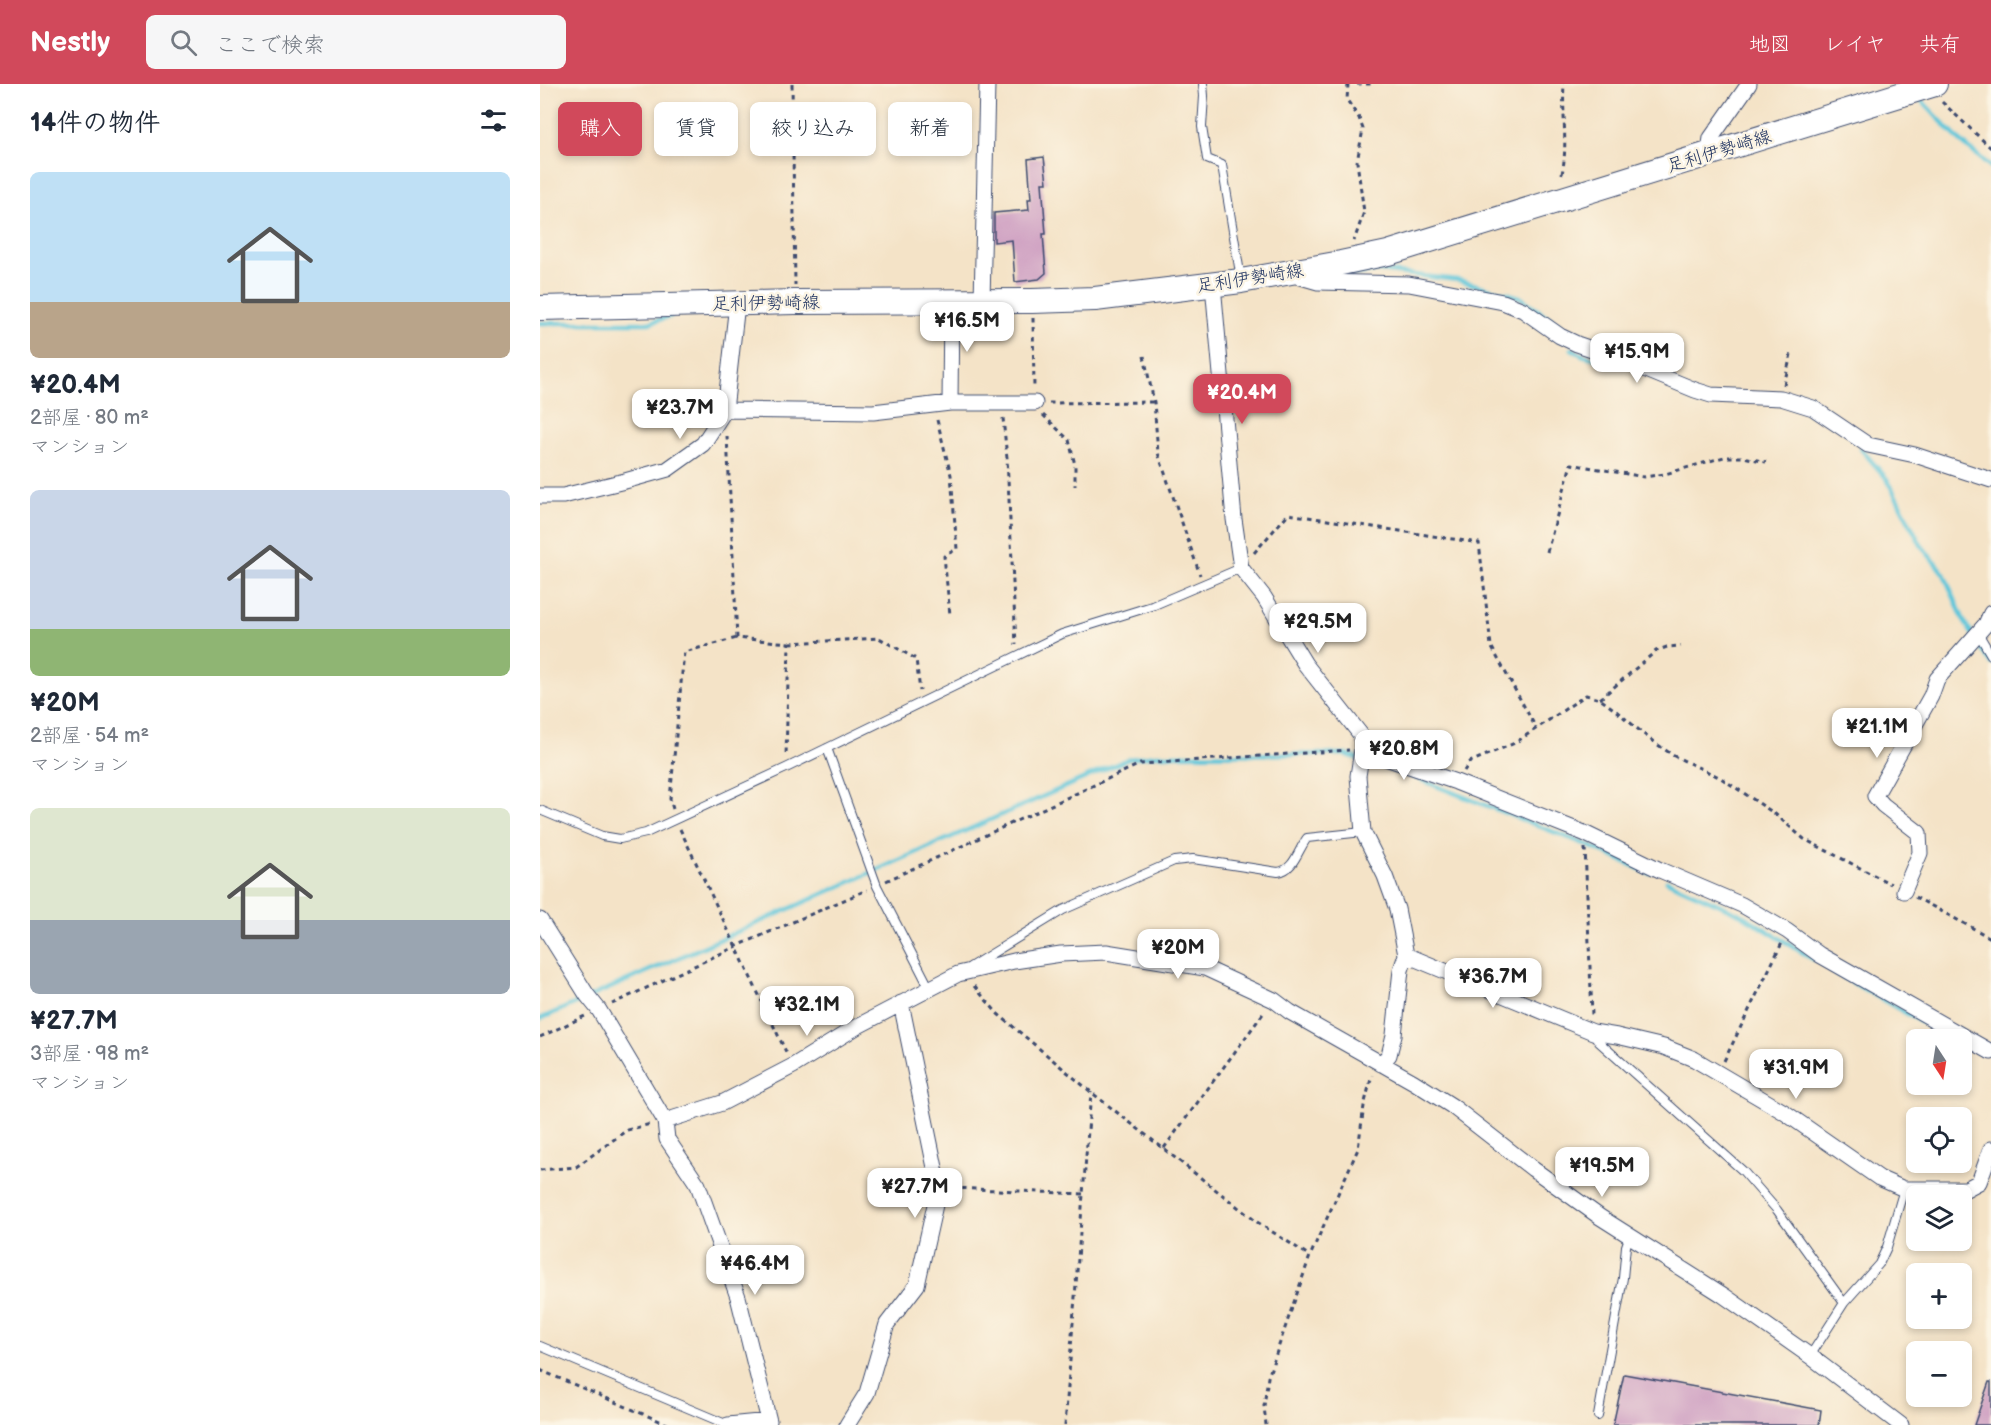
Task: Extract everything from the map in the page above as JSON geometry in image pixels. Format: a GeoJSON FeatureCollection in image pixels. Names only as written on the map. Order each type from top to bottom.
{"type":"FeatureCollection","features":[{"type":"Feature","properties":{"kind":"main road","name":"足利伊勢崎線"},"geometry":{"type":"LineString","coordinates":[[540,308],[795,302],[1095,299],[1241,281],[1388,253],[1929,86]]}},
{"type":"Feature","properties":{"kind":"street"},"geometry":{"type":"LineString","coordinates":[[982,301],[987,84]]}},
{"type":"Feature","properties":{"kind":"street"},"geometry":{"type":"LineString","coordinates":[[1713,153],[1711,138],[1749,84]]}},
{"type":"Feature","properties":{"kind":"street"},"geometry":{"type":"LineString","coordinates":[[1288,273],[1318,282],[1409,284],[1503,302],[1523,310],[1560,336],[1577,344],[1695,390],[1711,394],[1781,398],[1814,408],[1868,446],[1915,455],[1991,480]]}},
{"type":"Feature","properties":{"kind":"street"},"geometry":{"type":"LineString","coordinates":[[1214,285],[1234,519],[1241,568],[1264,597],[1305,664],[1361,735],[1362,750],[1358,776],[1363,832],[1385,876],[1397,909],[1406,955],[1401,970],[1394,1035],[1389,1055],[1381,1064]]}},
{"type":"Feature","properties":{"kind":"street"},"geometry":{"type":"LineString","coordinates":[[950,403],[951,302]]}},
{"type":"Feature","properties":{"kind":"street"},"geometry":{"type":"LineString","coordinates":[[540,496],[563,496],[625,482],[668,469],[703,444],[725,410],[737,304]]}},
{"type":"Feature","properties":{"kind":"street"},"geometry":{"type":"LineString","coordinates":[[725,410],[873,412],[950,403],[1035,403]]}},
{"type":"Feature","properties":{"kind":"street"},"geometry":{"type":"LineString","coordinates":[[1904,891],[1920,853],[1919,833],[1875,796],[1931,696],[1937,679],[1975,637],[1991,613]]}},
{"type":"Feature","properties":{"kind":"street"},"geometry":{"type":"LineString","coordinates":[[1362,750],[1455,782],[1584,833],[1660,870],[1742,904],[1787,931],[1820,955],[1991,1052]]}},
{"type":"Feature","properties":{"kind":"street"},"geometry":{"type":"LineString","coordinates":[[540,920],[598,1010],[664,1121],[667,1139],[698,1185],[738,1297],[774,1423],[728,1425]]}},
{"type":"Feature","properties":{"kind":"street"},"geometry":{"type":"LineString","coordinates":[[664,1121],[722,1103],[793,1066],[832,1040],[958,974],[1061,954],[1106,952],[1205,968],[1274,1000],[1290,1012],[1452,1106],[1600,1217],[1723,1295],[1810,1356],[1901,1425]]}},
{"type":"Feature","properties":{"kind":"street"},"geometry":{"type":"LineString","coordinates":[[1406,955],[1593,1032],[1664,1047],[1694,1059],[1784,1113],[1879,1178],[1904,1189],[1966,1189],[1979,1182],[1991,1149]]}},
{"type":"Feature","properties":{"kind":"street"},"geometry":{"type":"LineString","coordinates":[[847,1425],[867,1393],[887,1324],[917,1285],[939,1187],[901,1003]]}},
{"type":"Feature","properties":{"kind":"lane"},"geometry":{"type":"LineString","coordinates":[[1203,84],[1202,127],[1207,159],[1222,165],[1241,281]]}},
{"type":"Feature","properties":{"kind":"lane"},"geometry":{"type":"LineString","coordinates":[[540,810],[602,836],[620,839],[646,833],[786,768],[1062,633],[1152,606],[1241,568]]}},
{"type":"Feature","properties":{"kind":"lane"},"geometry":{"type":"LineString","coordinates":[[1975,637],[1991,655]]}},
{"type":"Feature","properties":{"kind":"lane"},"geometry":{"type":"LineString","coordinates":[[827,748],[877,886],[930,989]]}},
{"type":"Feature","properties":{"kind":"lane"},"geometry":{"type":"LineString","coordinates":[[958,974],[1063,910],[1174,861],[1193,859],[1278,872],[1285,871],[1291,866],[1307,838],[1363,832]]}},
{"type":"Feature","properties":{"kind":"lane"},"geometry":{"type":"LineString","coordinates":[[1593,1032],[1599,1042],[1743,1171],[1777,1210],[1844,1303]]}},
{"type":"Feature","properties":{"kind":"lane"},"geometry":{"type":"LineString","coordinates":[[1810,1356],[1844,1303],[1879,1264],[1887,1247],[1904,1189]]}},
{"type":"Feature","properties":{"kind":"lane"},"geometry":{"type":"LineString","coordinates":[[1598,1416],[1623,1278],[1626,1246],[1630,1235]]}},
{"type":"Feature","properties":{"kind":"lane"},"geometry":{"type":"LineString","coordinates":[[540,1346],[728,1425]]}},
{"type":"Feature","properties":{"kind":"path"},"geometry":{"type":"LineString","coordinates":[[792,84],[795,302]]}},
{"type":"Feature","properties":{"kind":"path"},"geometry":{"type":"LineString","coordinates":[[1346,262],[1364,212],[1357,162],[1363,129],[1359,118],[1347,100],[1348,84]]}},
{"type":"Feature","properties":{"kind":"path"},"geometry":{"type":"LineString","coordinates":[[1357,84],[1371,84]]}},
{"type":"Feature","properties":{"kind":"path"},"geometry":{"type":"LineString","coordinates":[[1562,174],[1566,156],[1562,102],[1564,84]]}},
{"type":"Feature","properties":{"kind":"path"},"geometry":{"type":"LineString","coordinates":[[1929,86],[1991,148]]}},
{"type":"Feature","properties":{"kind":"path"},"geometry":{"type":"LineString","coordinates":[[1781,398],[1791,354]]}},
{"type":"Feature","properties":{"kind":"path"},"geometry":{"type":"LineString","coordinates":[[1144,356],[1154,402],[1158,453],[1204,585]]}},
{"type":"Feature","properties":{"kind":"path"},"geometry":{"type":"LineString","coordinates":[[1002,402],[1017,656]]}},
{"type":"Feature","properties":{"kind":"path"},"geometry":{"type":"LineString","coordinates":[[1035,403],[1154,402]]}},
{"type":"Feature","properties":{"kind":"path"},"geometry":{"type":"LineString","coordinates":[[933,406],[951,475],[957,549],[944,556],[950,615]]}},
{"type":"Feature","properties":{"kind":"path"},"geometry":{"type":"LineString","coordinates":[[725,410],[737,638]]}},
{"type":"Feature","properties":{"kind":"path"},"geometry":{"type":"LineString","coordinates":[[1547,552],[1571,464],[1644,477],[1665,474],[1724,457],[1743,457],[1766,462]]}},
{"type":"Feature","properties":{"kind":"path"},"geometry":{"type":"LineString","coordinates":[[1241,568],[1288,514],[1479,543],[1491,646],[1536,728]]}},
{"type":"Feature","properties":{"kind":"path"},"geometry":{"type":"LineString","coordinates":[[793,1066],[676,820],[670,799],[684,652],[737,638],[789,644],[879,638],[916,659],[921,702]]}},
{"type":"Feature","properties":{"kind":"path"},"geometry":{"type":"LineString","coordinates":[[786,768],[789,644]]}},
{"type":"Feature","properties":{"kind":"path"},"geometry":{"type":"LineString","coordinates":[[1600,699],[1656,651],[1681,646]]}},
{"type":"Feature","properties":{"kind":"path"},"geometry":{"type":"LineString","coordinates":[[1455,782],[1470,762],[1515,743],[1586,695],[1600,699],[1674,756],[1721,778],[1775,814],[1804,839],[1991,938]]}},
{"type":"Feature","properties":{"kind":"path"},"geometry":{"type":"LineString","coordinates":[[540,1037],[735,947],[877,886],[1140,764],[1362,750]]}},
{"type":"Feature","properties":{"kind":"path"},"geometry":{"type":"LineString","coordinates":[[1584,833],[1593,1032]]}},
{"type":"Feature","properties":{"kind":"path"},"geometry":{"type":"LineString","coordinates":[[1718,1073],[1787,931]]}},
{"type":"Feature","properties":{"kind":"path"},"geometry":{"type":"LineString","coordinates":[[958,974],[976,988],[998,1014],[1091,1092],[1257,1222],[1311,1256]]}},
{"type":"Feature","properties":{"kind":"path"},"geometry":{"type":"LineString","coordinates":[[1164,1148],[1274,1000]]}},
{"type":"Feature","properties":{"kind":"path"},"geometry":{"type":"LineString","coordinates":[[1266,1425],[1264,1406],[1268,1377],[1311,1256],[1358,1149],[1367,1093],[1373,1073],[1381,1064]]}},
{"type":"Feature","properties":{"kind":"path"},"geometry":{"type":"LineString","coordinates":[[1065,1425],[1091,1092]]}},
{"type":"Feature","properties":{"kind":"path"},"geometry":{"type":"LineString","coordinates":[[540,1170],[576,1167],[627,1130],[664,1121]]}},
{"type":"Feature","properties":{"kind":"path"},"geometry":{"type":"LineString","coordinates":[[939,1187],[1083,1194]]}},
{"type":"Feature","properties":{"kind":"path"},"geometry":{"type":"LineString","coordinates":[[540,1370],[669,1425]]}},
{"type":"Feature","properties":{"kind":"building"},"geometry":{"type":"Polygon","coordinates":[[[1044,157],[1047,183],[1042,183],[1046,273],[1039,279],[1015,282],[1012,240],[994,242],[994,213],[1029,210],[1028,199],[1031,199],[1028,159],[1044,157]]]}},
{"type":"Feature","properties":{"kind":"building"},"geometry":{"type":"Polygon","coordinates":[[[1624,1374],[1821,1410],[1819,1425],[1613,1425],[1624,1374]]]}},
{"type":"Feature","properties":{"kind":"building"},"geometry":{"type":"Polygon","coordinates":[[[1989,1382],[1991,1382],[1991,1425],[1974,1425],[1989,1382]]]}},
{"type":"Feature","properties":{"kind":"waterway"},"geometry":{"type":"LineString","coordinates":[[1921,100],[1959,140],[1991,167]]}},
{"type":"Feature","properties":{"kind":"waterway"},"geometry":{"type":"LineString","coordinates":[[1343,276],[1379,271],[1458,280],[1520,297],[1559,325]]}},
{"type":"Feature","properties":{"kind":"waterway"},"geometry":{"type":"LineString","coordinates":[[540,323],[649,323],[671,316]]}},
{"type":"Feature","properties":{"kind":"waterway"},"geometry":{"type":"LineString","coordinates":[[1572,349],[1582,355],[1612,363]]}},
{"type":"Feature","properties":{"kind":"waterway"},"geometry":{"type":"LineString","coordinates":[[1675,389],[1700,401],[1712,402]]}},
{"type":"Feature","properties":{"kind":"waterway"},"geometry":{"type":"LineString","coordinates":[[1861,449],[1887,479],[1921,545],[1944,574],[1964,621],[1991,663]]}},
{"type":"Feature","properties":{"kind":"waterway"},"geometry":{"type":"LineString","coordinates":[[540,1019],[1128,759],[1155,755],[1344,754],[1403,773],[1587,845],[1649,873]]}},
{"type":"Feature","properties":{"kind":"waterway"},"geometry":{"type":"LineString","coordinates":[[1667,881],[1742,915],[1813,959]]}},
{"type":"Feature","properties":{"kind":"waterway"},"geometry":{"type":"LineString","coordinates":[[1831,970],[1934,1029]]}}]}
